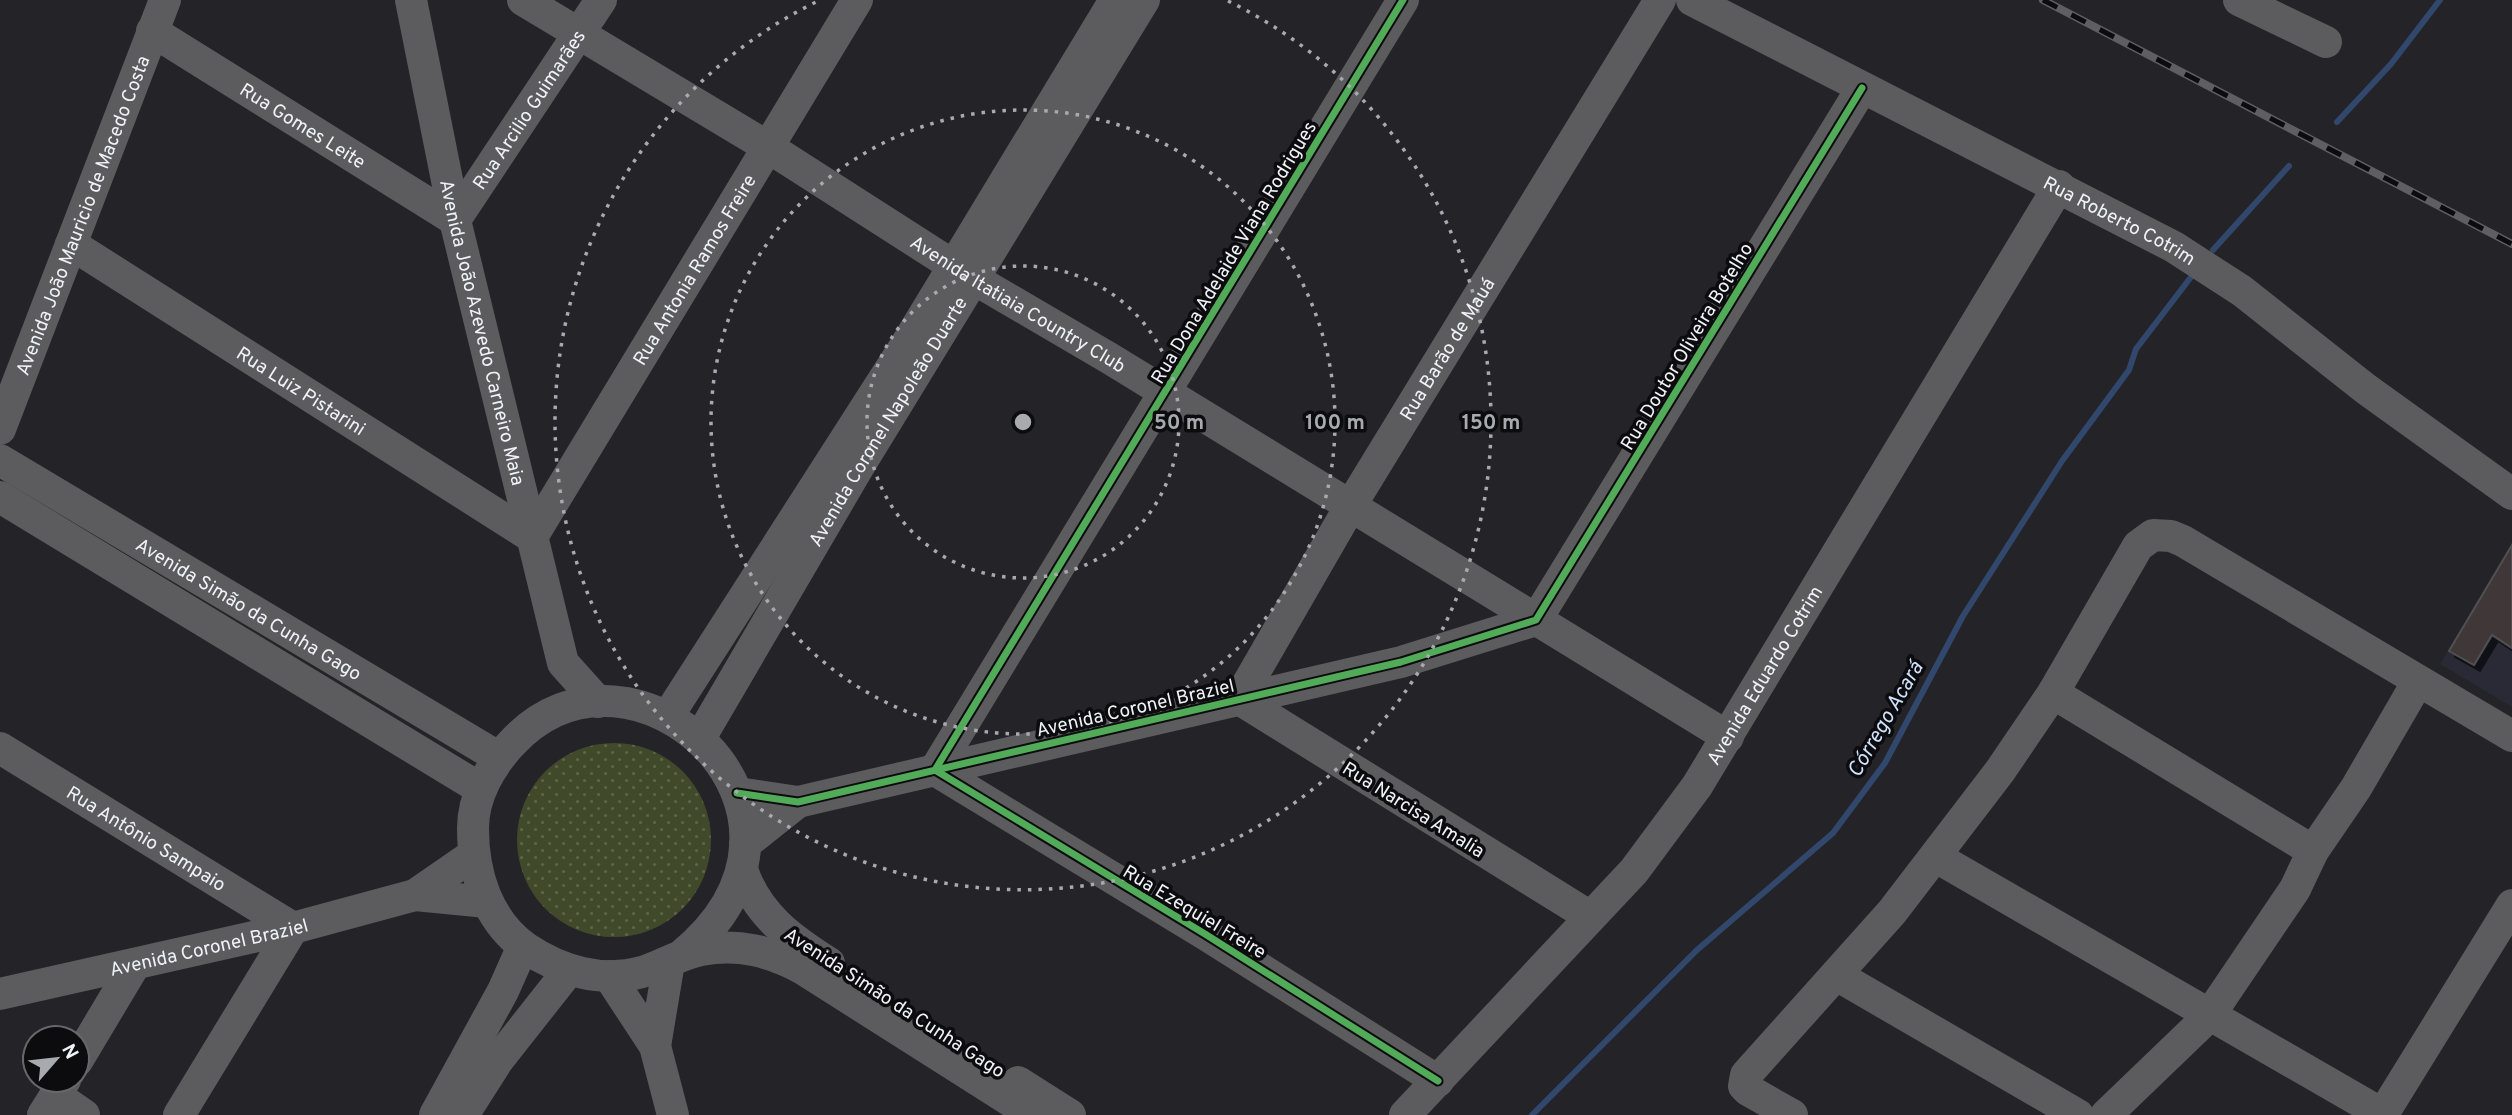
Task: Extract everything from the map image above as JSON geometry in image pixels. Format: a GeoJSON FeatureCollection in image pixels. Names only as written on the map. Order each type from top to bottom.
{"type":"FeatureCollection","features":[{"type":"Feature","properties":{"kind":"street","name":"Avenida João Mauricio de Macedo Costa"},"geometry":{"type":"LineString","coordinates":[[0,429],[165,0]]}},
{"type":"Feature","properties":{"kind":"street","name":"Avenida João Azevedo Carneiro Maia"},"geometry":{"type":"LineString","coordinates":[[411,0],[455,220],[563,663],[598,702]]}},
{"type":"Feature","properties":{"kind":"street","name":"Avenida Itatiaia Country Club"},"geometry":{"type":"LineString","coordinates":[[523,0],[768,147],[964,272],[1351,505],[1728,737]]}},
{"type":"Feature","properties":{"kind":"street","name":"Rua Arcilio Guimarães"},"geometry":{"type":"LineString","coordinates":[[455,220],[581,34],[601,0]]}},
{"type":"Feature","properties":{"kind":"street","name":"Rua Antonia Ramos Freire"},"geometry":{"type":"LineString","coordinates":[[532,537],[857,0]]}},
{"type":"Feature","properties":{"kind":"street","name":"Avenida Coronel Napoleão Duarte"},"geometry":{"type":"LineString","coordinates":[[699,738],[822,527],[1115,0]]}},
{"type":"Feature","properties":{"kind":"street","name":"Avenida Coronel Napoleão Duarte"},"geometry":{"type":"LineString","coordinates":[[668,716],[819,484],[964,272],[1144,0]]}},
{"type":"Feature","properties":{"kind":"street","name":"Rua Dona Adelaide Viana Rodrigues"},"geometry":{"type":"LineString","coordinates":[[935,770],[1403,0]]}},
{"type":"Feature","properties":{"kind":"street","name":"Rua Barão de Mauá"},"geometry":{"type":"LineString","coordinates":[[1239,699],[1351,505],[1660,0]]}},
{"type":"Feature","properties":{"kind":"street","name":"Rua Roberto Cotrim"},"geometry":{"type":"LineString","coordinates":[[1692,0],[2059,186],[2212,270],[2367,389],[2512,494]]}},
{"type":"Feature","properties":{"kind":"street"},"geometry":{"type":"LineString","coordinates":[[2239,0],[2326,42]]}},
{"type":"Feature","properties":{"kind":"street","name":"Rua Gomes Leite"},"geometry":{"type":"LineString","coordinates":[[152,31],[455,220]]}},
{"type":"Feature","properties":{"kind":"street","name":"Rua Doutor Oliveira Botelho"},"geometry":{"type":"LineString","coordinates":[[1536,620],[1862,88]]}},
{"type":"Feature","properties":{"kind":"street","name":"Avenida Eduardo Cotrim"},"geometry":{"type":"LineString","coordinates":[[1405,1115],[1634,871],[1697,786],[1856,518],[2059,186]]}},
{"type":"Feature","properties":{"kind":"street","name":"Rua Luiz Pistarini"},"geometry":{"type":"LineString","coordinates":[[71,244],[532,537]]}},
{"type":"Feature","properties":{"kind":"street","name":"Avenida Simão da Cunha Gago"},"geometry":{"type":"LineString","coordinates":[[0,460],[498,757]]}},
{"type":"Feature","properties":{"kind":"street","name":"Avenida Simão da Cunha Gago"},"geometry":{"type":"LineString","coordinates":[[0,497],[481,789]]}},
{"type":"Feature","properties":{"kind":"street"},"geometry":{"type":"LineString","coordinates":[[1792,1115],[1744,1087],[1746,1075],[1838,976],[1936,857],[2053,693],[2138,546],[2145,539],[2161,534],[2183,541],[2255,582],[2417,683],[2512,736]]}},
{"type":"Feature","properties":{"kind":"street","name":"Avenida Coronel Braziel"},"geometry":{"type":"LineString","coordinates":[[737,793],[798,802],[1401,662],[1536,620]]}},
{"type":"Feature","properties":{"kind":"street"},"geometry":{"type":"LineString","coordinates":[[544,718],[563,663]]}},
{"type":"Feature","properties":{"kind":"street"},"geometry":{"type":"LineString","coordinates":[[2106,1115],[2209,1016],[2295,889],[2314,850],[2356,788],[2417,683]]}},
{"type":"Feature","properties":{"kind":"street"},"geometry":{"type":"LineString","coordinates":[[2053,693],[2314,850]]}},
{"type":"Feature","properties":{"kind":"street","name":"Rua Narcisa Amalia"},"geometry":{"type":"LineString","coordinates":[[1239,699],[1589,916]]}},
{"type":"Feature","properties":{"kind":"street"},"geometry":{"type":"LineString","coordinates":[[385,731],[404,701]]}},
{"type":"Feature","properties":{"kind":"street"},"geometry":{"type":"LineString","coordinates":[[598,702],[634,705],[668,716],[699,738],[722,763],[737,793],[743,818],[743,857],[727,908],[707,935],[675,959],[640,973],[609,976],[569,970],[523,946],[503,926],[487,902],[473,855],[473,821],[481,789],[498,757],[519,735],[544,718],[570,707],[598,702]]}},
{"type":"Feature","properties":{"kind":"street","name":"Rua Antônio Sampaio"},"geometry":{"type":"LineString","coordinates":[[0,748],[293,928]]}},
{"type":"Feature","properties":{"kind":"street","name":"Rua Ezequiel Freire"},"geometry":{"type":"LineString","coordinates":[[935,770],[1205,934],[1438,1081]]}},
{"type":"Feature","properties":{"kind":"street","name":"Avenida Coronel Braziel"},"geometry":{"type":"LineString","coordinates":[[743,857],[798,802]]}},
{"type":"Feature","properties":{"kind":"street","name":"Avenida Coronel Braziel"},"geometry":{"type":"LineString","coordinates":[[0,994],[293,928],[415,895],[473,855]]}},
{"type":"Feature","properties":{"kind":"street","name":"Avenida Simão da Cunha Gago"},"geometry":{"type":"LineString","coordinates":[[743,857],[748,889],[796,954],[1033,1115]]}},
{"type":"Feature","properties":{"kind":"street"},"geometry":{"type":"LineString","coordinates":[[1936,857],[2384,1115],[2512,905]]}},
{"type":"Feature","properties":{"kind":"street","name":"Avenida Coronel Braziel"},"geometry":{"type":"LineString","coordinates":[[415,895],[487,902]]}},
{"type":"Feature","properties":{"kind":"street"},"geometry":{"type":"LineString","coordinates":[[179,1115],[293,928]]}},
{"type":"Feature","properties":{"kind":"street"},"geometry":{"type":"LineString","coordinates":[[435,1115],[481,1032],[523,946]]}},
{"type":"Feature","properties":{"kind":"street","name":"Avenida Simão da Cunha Gago"},"geometry":{"type":"LineString","coordinates":[[675,959],[714,948],[748,948],[796,954],[1070,1115]]}},
{"type":"Feature","properties":{"kind":"street"},"geometry":{"type":"LineString","coordinates":[[655,1046],[675,959]]}},
{"type":"Feature","properties":{"kind":"street"},"geometry":{"type":"LineString","coordinates":[[91,1038],[135,964]]}},
{"type":"Feature","properties":{"kind":"street"},"geometry":{"type":"LineString","coordinates":[[463,1115],[498,1060],[569,970]]}},
{"type":"Feature","properties":{"kind":"street"},"geometry":{"type":"LineString","coordinates":[[609,976],[655,1046],[673,1115]]}},
{"type":"Feature","properties":{"kind":"street"},"geometry":{"type":"LineString","coordinates":[[1838,976],[2078,1115]]}},
{"type":"Feature","properties":{"kind":"street"},"geometry":{"type":"LineString","coordinates":[[54,1097],[84,1115]]}},
{"type":"Feature","properties":{"kind":"shaded area"},"geometry":{"type":"Polygon","coordinates":[[[2512,545],[2512,707],[2440,664],[2512,545]]]}},
{"type":"Feature","properties":{"kind":"green space"},"geometry":{"type":"Polygon","coordinates":[[[614,743],[651,750],[683,771],[704,803],[711,840],[704,877],[683,909],[651,930],[614,937],[577,930],[545,909],[524,877],[517,840],[524,803],[545,771],[577,750],[614,743]]]}},
{"type":"Feature","properties":{"kind":"building"},"geometry":{"type":"Polygon","coordinates":[[[2512,545],[2512,648],[2492,635],[2474,665],[2449,651],[2512,545]]]}},
{"type":"Feature","properties":{"kind":"waterway","name":"Córrego Acará"},"geometry":{"type":"LineString","coordinates":[[2337,122],[2391,64],[2440,0]]}},
{"type":"Feature","properties":{"kind":"waterway","name":"Córrego Acará"},"geometry":{"type":"LineString","coordinates":[[2213,250],[2289,166]]}},
{"type":"Feature","properties":{"kind":"waterway","name":"Córrego Acará"},"geometry":{"type":"LineString","coordinates":[[1532,1115],[1697,950],[1833,833],[1885,763],[1963,616],[2062,461],[2129,370],[2136,349],[2191,277]]}},
{"type":"Feature","properties":{"kind":"railway"},"geometry":{"type":"LineString","coordinates":[[2043,0],[2512,244]]}},
{"type":"Feature","properties":{"kind":"cycle path"},"geometry":{"type":"LineString","coordinates":[[1403,0],[935,770],[1205,934],[1438,1081]]}},
{"type":"Feature","properties":{"kind":"cycle path"},"geometry":{"type":"LineString","coordinates":[[737,793],[798,802],[1401,662],[1536,620],[1862,88]]}}]}
